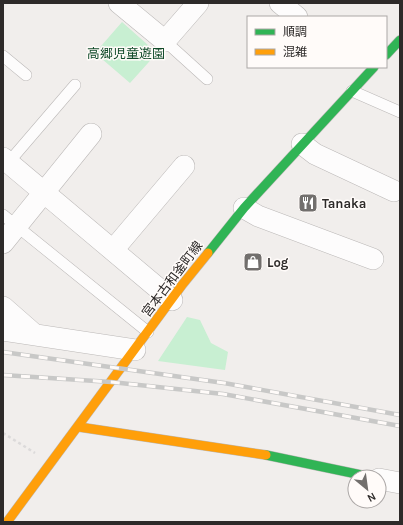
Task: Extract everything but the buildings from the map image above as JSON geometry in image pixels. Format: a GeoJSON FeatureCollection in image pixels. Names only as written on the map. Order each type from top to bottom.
{"type":"FeatureCollection","features":[{"type":"Feature","properties":{"kind":"street"},"geometry":{"type":"LineString","coordinates":[[119,3],[166,41],[198,3]]}},
{"type":"Feature","properties":{"kind":"street"},"geometry":{"type":"LineString","coordinates":[[280,3],[296,16]]}},
{"type":"Feature","properties":{"kind":"street"},"geometry":{"type":"LineString","coordinates":[[387,54],[400,40]]}},
{"type":"Feature","properties":{"kind":"street","name":"宮本古和釜町線"},"geometry":{"type":"LineString","coordinates":[[10,521],[202,260],[244,208],[352,91],[366,70]]}},
{"type":"Feature","properties":{"kind":"street"},"geometry":{"type":"LineString","coordinates":[[3,243],[10,220],[44,192],[91,134]]}},
{"type":"Feature","properties":{"kind":"street"},"geometry":{"type":"LineString","coordinates":[[302,144],[315,154],[394,191]]}},
{"type":"Feature","properties":{"kind":"street"},"geometry":{"type":"LineString","coordinates":[[6,160],[172,300]]}},
{"type":"Feature","properties":{"kind":"street"},"geometry":{"type":"LineString","coordinates":[[113,250],[184,166]]}},
{"type":"Feature","properties":{"kind":"street"},"geometry":{"type":"LineString","coordinates":[[244,208],[258,216],[373,259]]}},
{"type":"Feature","properties":{"kind":"street"},"geometry":{"type":"LineString","coordinates":[[3,307],[35,334]]}},
{"type":"Feature","properties":{"kind":"street"},"geometry":{"type":"LineString","coordinates":[[3,330],[135,350]]}},
{"type":"Feature","properties":{"kind":"street"},"geometry":{"type":"LineString","coordinates":[[79,427],[270,456],[347,472]]}},
{"type":"Feature","properties":{"kind":"street"},"geometry":{"type":"LineString","coordinates":[[387,481],[400,483]]}},
{"type":"Feature","properties":{"kind":"lane"},"geometry":{"type":"LineString","coordinates":[[166,41],[207,80]]}},
{"type":"Feature","properties":{"kind":"lane"},"geometry":{"type":"LineString","coordinates":[[3,56],[26,75]]}},
{"type":"Feature","properties":{"kind":"lane"},"geometry":{"type":"LineString","coordinates":[[6,160],[75,86]]}},
{"type":"Feature","properties":{"kind":"lane"},"geometry":{"type":"LineString","coordinates":[[352,91],[400,112]]}},
{"type":"Feature","properties":{"kind":"lane"},"geometry":{"type":"LineString","coordinates":[[10,220],[148,332]]}},
{"type":"Feature","properties":{"kind":"path"},"geometry":{"type":"LineString","coordinates":[[3,433],[39,455]]}},
{"type":"Feature","properties":{"kind":"green space","name":"高郷児童遊園"},"geometry":{"type":"Polygon","coordinates":[[[122,22],[157,53],[130,83],[95,53],[122,22]]]}},
{"type":"Feature","properties":{"kind":"green space"},"geometry":{"type":"Polygon","coordinates":[[[187,317],[200,320],[211,343],[228,352],[225,370],[158,361],[187,317]]]}},
{"type":"Feature","properties":{"kind":"railway"},"geometry":{"type":"LineString","coordinates":[[3,352],[224,383],[400,415]]}},
{"type":"Feature","properties":{"kind":"railway"},"geometry":{"type":"LineString","coordinates":[[3,375],[111,382],[223,394],[400,426]]}},
{"type":"Feature","properties":{"kind":"traffic: fast"},"geometry":{"type":"LineString","coordinates":[[387,54],[400,40]]}},
{"type":"Feature","properties":{"kind":"traffic: fast"},"geometry":{"type":"LineString","coordinates":[[208,253],[244,208],[373,68]]}},
{"type":"Feature","properties":{"kind":"traffic: fast"},"geometry":{"type":"LineString","coordinates":[[266,455],[347,472]]}},
{"type":"Feature","properties":{"kind":"traffic: slow"},"geometry":{"type":"LineString","coordinates":[[7,522],[182,285],[208,253]]}},
{"type":"Feature","properties":{"kind":"traffic: slow"},"geometry":{"type":"LineString","coordinates":[[79,427],[266,455]]}},
{"type":"Feature","properties":{"kind":"place","name":"Tanaka"},"geometry":{"type":"Point","coordinates":[308,203]}},
{"type":"Feature","properties":{"kind":"place","name":"Log"},"geometry":{"type":"Point","coordinates":[253,262]}}]}
